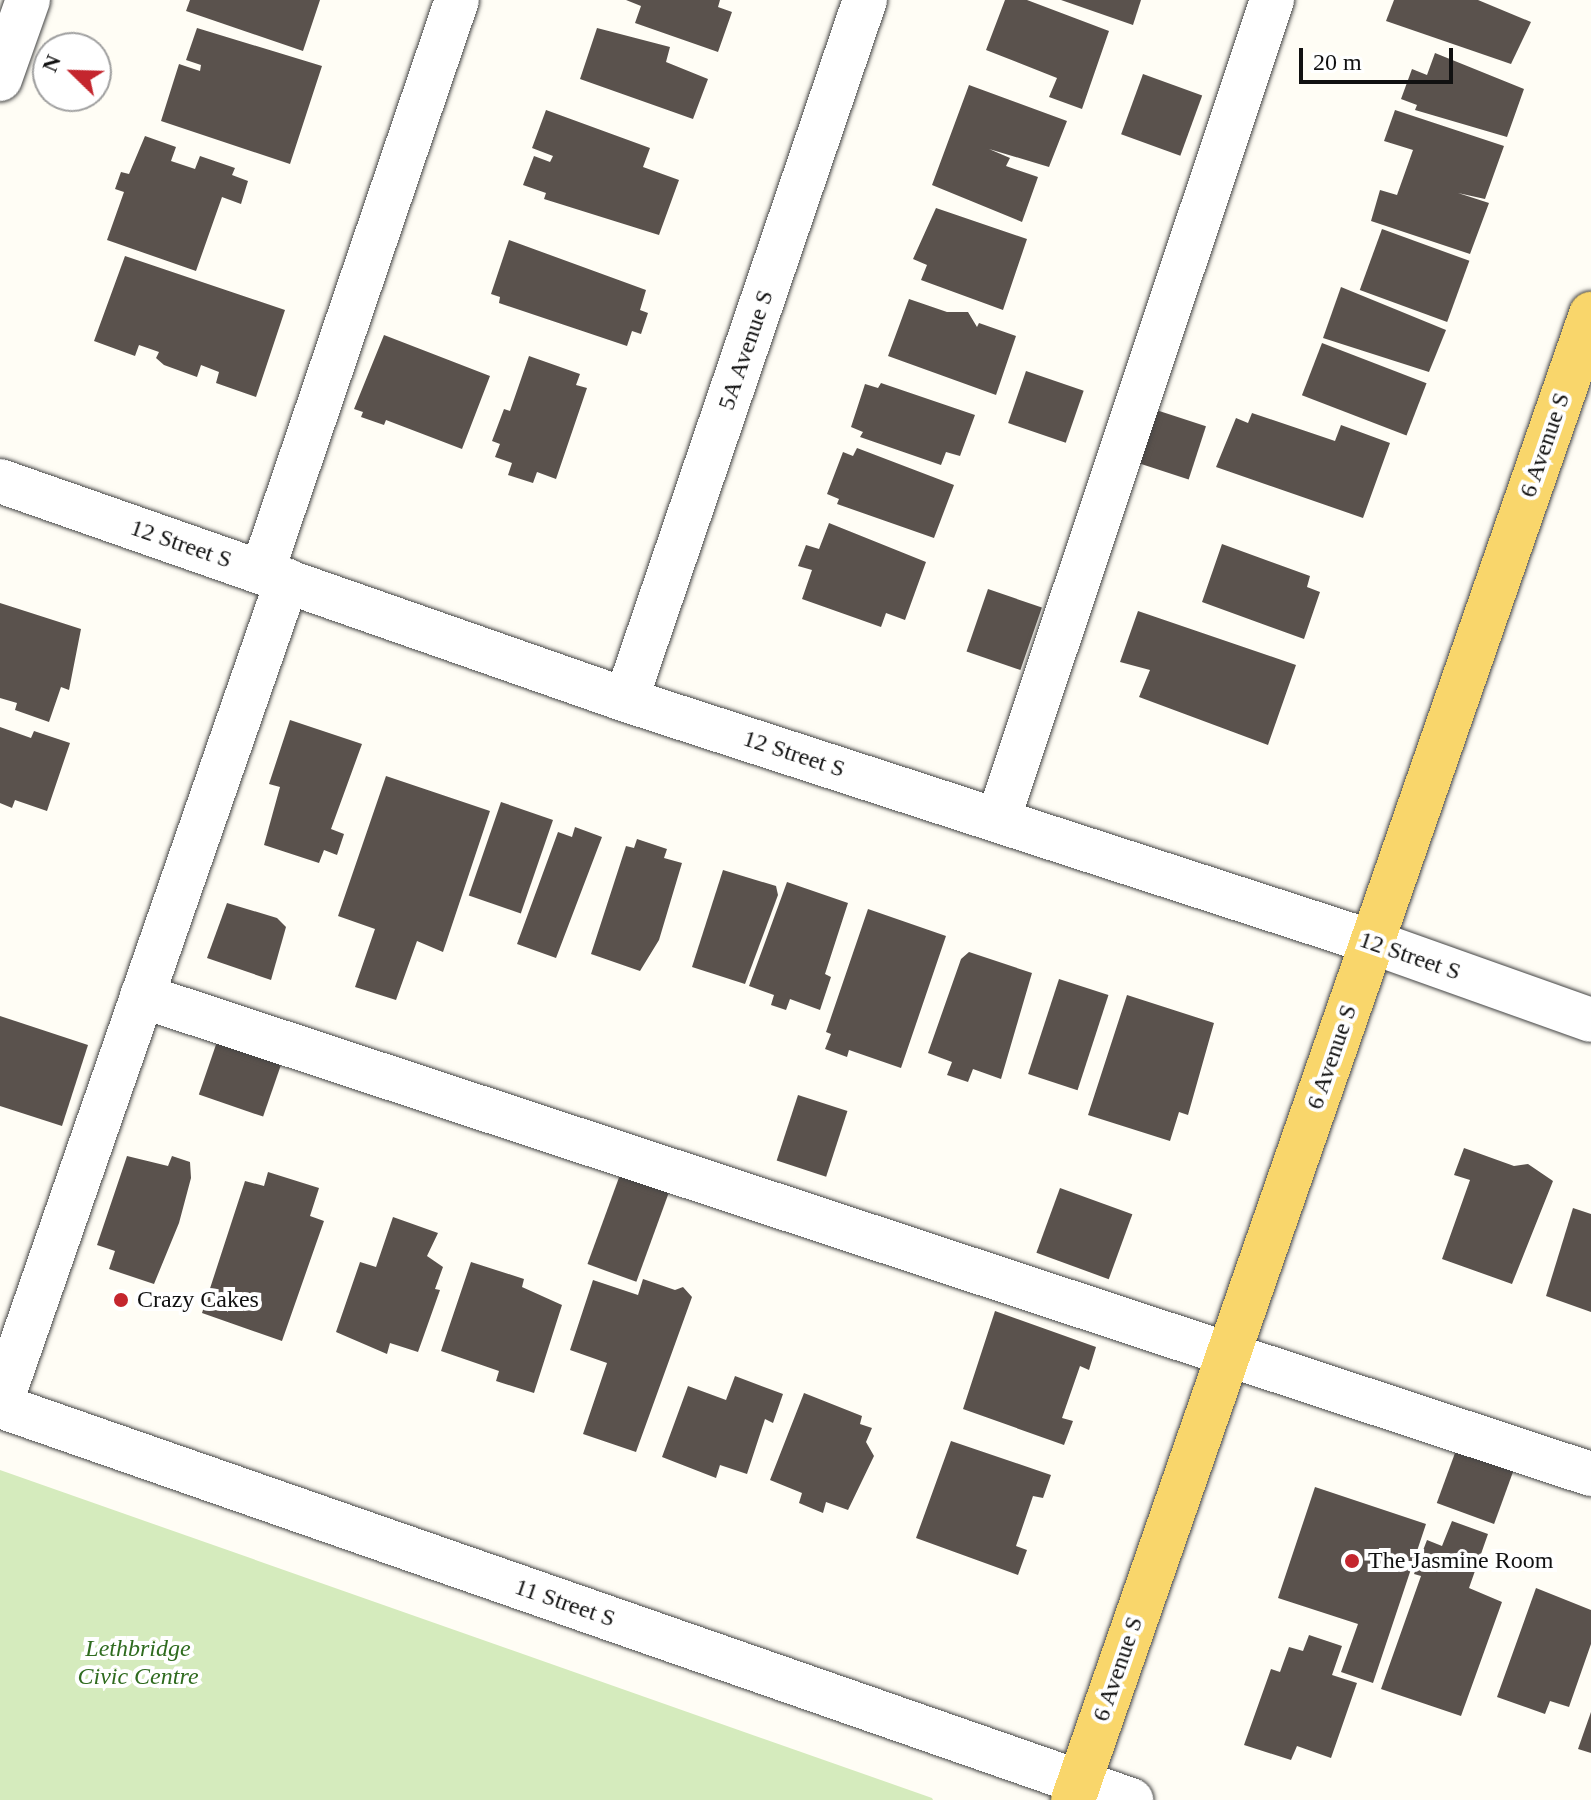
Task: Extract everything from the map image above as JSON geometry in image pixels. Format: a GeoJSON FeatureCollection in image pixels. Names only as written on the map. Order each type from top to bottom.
{"type":"FeatureCollection","features":[{"type":"Feature","properties":{"kind":"main road","name":"6 Avenue S"},"geometry":{"type":"LineString","coordinates":[[1076,1791],[1591,314]]}},
{"type":"Feature","properties":{"kind":"street"},"geometry":{"type":"LineString","coordinates":[[0,1405],[142,996],[457,0]]}},
{"type":"Feature","properties":{"kind":"street","name":"5A Avenue S"},"geometry":{"type":"LineString","coordinates":[[626,700],[865,0]]}},
{"type":"Feature","properties":{"kind":"street"},"geometry":{"type":"LineString","coordinates":[[998,820],[1272,0]]}},
{"type":"Feature","properties":{"kind":"street"},"geometry":{"type":"LineString","coordinates":[[0,79],[16,10]]}},
{"type":"Feature","properties":{"kind":"street","name":"12 Street S"},"geometry":{"type":"LineString","coordinates":[[0,481],[626,700],[1372,942],[1591,1020]]}},
{"type":"Feature","properties":{"kind":"street"},"geometry":{"type":"LineString","coordinates":[[142,996],[1229,1351],[1591,1474]]}},
{"type":"Feature","properties":{"kind":"street","name":"11 Street S"},"geometry":{"type":"LineString","coordinates":[[0,1405],[1076,1791],[1131,1800]]}},
{"type":"Feature","properties":{"kind":"green space","name":"Lethbridge Civic Centre"},"geometry":{"type":"Polygon","coordinates":[[[0,1470],[932,1798],[933,1800],[0,1800],[0,1470]]]}},
{"type":"Feature","properties":{"kind":"building"},"geometry":{"type":"Polygon","coordinates":[[[190,0],[320,0],[303,51],[186,11],[190,0]]]}},
{"type":"Feature","properties":{"kind":"building"},"geometry":{"type":"Polygon","coordinates":[[[626,0],[720,0],[718,7],[732,12],[718,52],[635,23],[641,6],[626,0]]]}},
{"type":"Feature","properties":{"kind":"building"},"geometry":{"type":"Polygon","coordinates":[[[1005,0],[1027,0],[1109,31],[1082,109],[1049,97],[1057,78],[986,50],[1005,0]]]}},
{"type":"Feature","properties":{"kind":"building"},"geometry":{"type":"Polygon","coordinates":[[[1061,0],[1141,0],[1133,25],[1061,0]]]}},
{"type":"Feature","properties":{"kind":"building"},"geometry":{"type":"Polygon","coordinates":[[[1394,0],[1478,0],[1531,22],[1511,64],[1386,21],[1394,0]]]}},
{"type":"Feature","properties":{"kind":"building"},"geometry":{"type":"Polygon","coordinates":[[[197,28],[322,66],[290,164],[161,121],[179,64],[200,71],[201,65],[186,60],[197,28]]]}},
{"type":"Feature","properties":{"kind":"building"},"geometry":{"type":"Polygon","coordinates":[[[597,28],[670,47],[666,62],[708,79],[693,119],[580,79],[597,28]]]}},
{"type":"Feature","properties":{"kind":"building"},"geometry":{"type":"Polygon","coordinates":[[[1435,53],[1524,89],[1507,137],[1415,110],[1417,105],[1401,99],[1412,69],[1427,75],[1435,53]]]}},
{"type":"Feature","properties":{"kind":"building"},"geometry":{"type":"Polygon","coordinates":[[[1143,74],[1202,96],[1180,156],[1121,134],[1143,74]]]}},
{"type":"Feature","properties":{"kind":"building"},"geometry":{"type":"Polygon","coordinates":[[[969,85],[1067,121],[1049,167],[989,149],[1010,158],[1006,166],[1038,177],[1022,222],[932,185],[969,85]]]}},
{"type":"Feature","properties":{"kind":"building"},"geometry":{"type":"Polygon","coordinates":[[[546,110],[650,148],[643,167],[679,180],[659,235],[544,199],[546,193],[523,185],[534,156],[550,162],[553,156],[532,148],[546,110]]]}},
{"type":"Feature","properties":{"kind":"building"},"geometry":{"type":"Polygon","coordinates":[[[1395,110],[1504,146],[1485,199],[1458,193],[1489,203],[1470,254],[1371,221],[1380,190],[1397,195],[1413,150],[1384,141],[1395,110]]]}},
{"type":"Feature","properties":{"kind":"building"},"geometry":{"type":"Polygon","coordinates":[[[145,136],[176,147],[171,161],[195,169],[200,156],[235,168],[232,175],[248,181],[241,204],[222,197],[196,271],[107,240],[124,192],[115,189],[121,172],[129,174],[145,136]]]}},
{"type":"Feature","properties":{"kind":"building"},"geometry":{"type":"Polygon","coordinates":[[[936,208],[1027,239],[1003,310],[921,280],[927,265],[913,259],[936,208]]]}},
{"type":"Feature","properties":{"kind":"building"},"geometry":{"type":"Polygon","coordinates":[[[1382,229],[1469,261],[1447,322],[1360,290],[1382,229]]]}},
{"type":"Feature","properties":{"kind":"building"},"geometry":{"type":"Polygon","coordinates":[[[509,240],[646,290],[640,310],[648,313],[641,334],[632,331],[627,346],[499,303],[500,297],[491,294],[509,240]]]}},
{"type":"Feature","properties":{"kind":"building"},"geometry":{"type":"Polygon","coordinates":[[[125,256],[285,310],[256,397],[216,383],[219,372],[201,365],[197,377],[164,365],[156,358],[159,352],[139,345],[135,356],[94,341],[125,256]]]}},
{"type":"Feature","properties":{"kind":"building"},"geometry":{"type":"Polygon","coordinates":[[[1341,287],[1446,330],[1429,372],[1323,338],[1341,287]]]}},
{"type":"Feature","properties":{"kind":"building"},"geometry":{"type":"Polygon","coordinates":[[[909,299],[947,312],[968,312],[977,327],[979,323],[1016,336],[996,395],[888,356],[909,299]]]}},
{"type":"Feature","properties":{"kind":"building"},"geometry":{"type":"Polygon","coordinates":[[[384,335],[490,376],[462,449],[386,420],[384,425],[361,417],[363,412],[354,409],[384,335]]]}},
{"type":"Feature","properties":{"kind":"building"},"geometry":{"type":"Polygon","coordinates":[[[1322,343],[1427,383],[1406,435],[1302,395],[1322,343]]]}},
{"type":"Feature","properties":{"kind":"building"},"geometry":{"type":"Polygon","coordinates":[[[529,356],[580,374],[576,385],[587,388],[556,479],[537,472],[533,483],[508,475],[512,463],[495,457],[500,444],[492,441],[504,409],[510,411],[529,356]]]}},
{"type":"Feature","properties":{"kind":"building"},"geometry":{"type":"Polygon","coordinates":[[[1026,371],[1084,391],[1066,443],[1008,423],[1026,371]]]}},
{"type":"Feature","properties":{"kind":"building"},"geometry":{"type":"Polygon","coordinates":[[[881,383],[975,415],[960,456],[946,452],[941,465],[860,437],[863,432],[851,427],[865,384],[878,388],[881,383]]]}},
{"type":"Feature","properties":{"kind":"building"},"geometry":{"type":"Polygon","coordinates":[[[1147,407],[1206,426],[1189,479],[1130,460],[1147,407]]]}},
{"type":"Feature","properties":{"kind":"building"},"geometry":{"type":"Polygon","coordinates":[[[1252,413],[1335,441],[1341,425],[1390,443],[1363,518],[1216,467],[1236,418],[1248,423],[1252,413]]]}},
{"type":"Feature","properties":{"kind":"building"},"geometry":{"type":"Polygon","coordinates":[[[857,448],[954,485],[934,538],[837,504],[839,499],[827,494],[843,452],[853,456],[857,448]]]}},
{"type":"Feature","properties":{"kind":"building"},"geometry":{"type":"Polygon","coordinates":[[[829,523],[926,562],[905,620],[886,613],[881,627],[802,599],[812,570],[798,566],[806,545],[819,549],[829,523]]]}},
{"type":"Feature","properties":{"kind":"building"},"geometry":{"type":"Polygon","coordinates":[[[1222,544],[1310,576],[1307,587],[1320,592],[1304,639],[1202,602],[1222,544]]]}},
{"type":"Feature","properties":{"kind":"building"},"geometry":{"type":"Polygon","coordinates":[[[988,589],[1042,608],[1020,670],[967,651],[988,589]]]}},
{"type":"Feature","properties":{"kind":"building"},"geometry":{"type":"Polygon","coordinates":[[[0,603],[81,629],[69,690],[61,687],[49,722],[15,710],[17,703],[0,698],[0,603]]]}},
{"type":"Feature","properties":{"kind":"building"},"geometry":{"type":"Polygon","coordinates":[[[1138,611],[1296,665],[1268,745],[1139,697],[1150,670],[1120,662],[1138,611]]]}},
{"type":"Feature","properties":{"kind":"building"},"geometry":{"type":"Polygon","coordinates":[[[290,720],[362,744],[331,829],[344,834],[337,855],[324,850],[319,863],[264,845],[280,787],[269,784],[290,720]]]}},
{"type":"Feature","properties":{"kind":"building"},"geometry":{"type":"Polygon","coordinates":[[[0,727],[31,738],[34,731],[70,743],[47,811],[15,800],[12,808],[0,803],[0,727]]]}},
{"type":"Feature","properties":{"kind":"building"},"geometry":{"type":"Polygon","coordinates":[[[386,776],[490,811],[443,952],[417,941],[396,1000],[355,987],[375,929],[338,916],[386,776]]]}},
{"type":"Feature","properties":{"kind":"building"},"geometry":{"type":"Polygon","coordinates":[[[501,802],[553,820],[521,914],[469,896],[501,802]]]}},
{"type":"Feature","properties":{"kind":"building"},"geometry":{"type":"Polygon","coordinates":[[[575,827],[602,837],[556,958],[517,944],[558,832],[572,837],[575,827]]]}},
{"type":"Feature","properties":{"kind":"building"},"geometry":{"type":"Polygon","coordinates":[[[637,839],[667,849],[664,858],[682,863],[659,940],[640,971],[591,954],[626,846],[634,848],[637,839]]]}},
{"type":"Feature","properties":{"kind":"building"},"geometry":{"type":"Polygon","coordinates":[[[723,870],[776,886],[778,895],[745,984],[692,967],[723,870]]]}},
{"type":"Feature","properties":{"kind":"building"},"geometry":{"type":"Polygon","coordinates":[[[787,882],[848,903],[825,974],[831,977],[820,1010],[790,999],[786,1010],[771,1005],[774,995],[749,986],[787,882]]]}},
{"type":"Feature","properties":{"kind":"building"},"geometry":{"type":"Polygon","coordinates":[[[227,903],[277,918],[286,927],[271,980],[207,958],[227,903]]]}},
{"type":"Feature","properties":{"kind":"building"},"geometry":{"type":"Polygon","coordinates":[[[868,909],[946,936],[901,1068],[849,1050],[847,1057],[825,1049],[831,1034],[826,1032],[868,909]]]}},
{"type":"Feature","properties":{"kind":"building"},"geometry":{"type":"Polygon","coordinates":[[[969,952],[1032,973],[1001,1079],[973,1069],[968,1082],[947,1075],[952,1062],[928,1053],[961,959],[969,952]]]}},
{"type":"Feature","properties":{"kind":"building"},"geometry":{"type":"Polygon","coordinates":[[[1059,979],[1108,995],[1078,1090],[1028,1074],[1059,979]]]}},
{"type":"Feature","properties":{"kind":"building"},"geometry":{"type":"Polygon","coordinates":[[[1127,995],[1214,1023],[1188,1115],[1179,1112],[1170,1141],[1088,1115],[1127,995]]]}},
{"type":"Feature","properties":{"kind":"building"},"geometry":{"type":"Polygon","coordinates":[[[0,1016],[88,1045],[62,1126],[0,1106],[0,1016]]]}},
{"type":"Feature","properties":{"kind":"building"},"geometry":{"type":"Polygon","coordinates":[[[220,1033],[284,1055],[263,1117],[199,1094],[220,1033]]]}},
{"type":"Feature","properties":{"kind":"building"},"geometry":{"type":"Polygon","coordinates":[[[798,1095],[847,1111],[826,1177],[777,1161],[798,1095]]]}},
{"type":"Feature","properties":{"kind":"building"},"geometry":{"type":"Polygon","coordinates":[[[1464,1148],[1514,1166],[1528,1164],[1553,1181],[1512,1284],[1442,1259],[1470,1180],[1454,1175],[1464,1148]]]}},
{"type":"Feature","properties":{"kind":"building"},"geometry":{"type":"Polygon","coordinates":[[[127,1156],[168,1166],[172,1156],[190,1162],[191,1178],[179,1223],[154,1284],[109,1269],[115,1251],[97,1245],[127,1156]]]}},
{"type":"Feature","properties":{"kind":"building"},"geometry":{"type":"Polygon","coordinates":[[[268,1172],[319,1188],[310,1216],[324,1221],[282,1341],[202,1313],[245,1181],[264,1186],[268,1172]]]}},
{"type":"Feature","properties":{"kind":"building"},"geometry":{"type":"Polygon","coordinates":[[[621,1172],[670,1190],[636,1282],[587,1264],[621,1172]]]}},
{"type":"Feature","properties":{"kind":"building"},"geometry":{"type":"Polygon","coordinates":[[[1060,1188],[1132,1214],[1109,1279],[1036,1253],[1060,1188]]]}},
{"type":"Feature","properties":{"kind":"building"},"geometry":{"type":"Polygon","coordinates":[[[1573,1208],[1591,1214],[1591,1312],[1546,1296],[1573,1208]]]}},
{"type":"Feature","properties":{"kind":"building"},"geometry":{"type":"Polygon","coordinates":[[[393,1217],[438,1233],[427,1256],[443,1267],[435,1289],[440,1290],[418,1352],[390,1343],[387,1354],[336,1332],[360,1262],[376,1267],[393,1217]]]}},
{"type":"Feature","properties":{"kind":"building"},"geometry":{"type":"Polygon","coordinates":[[[471,1262],[524,1279],[522,1287],[562,1305],[534,1393],[496,1381],[499,1371],[441,1351],[471,1262]]]}},
{"type":"Feature","properties":{"kind":"building"},"geometry":{"type":"Polygon","coordinates":[[[643,1279],[675,1290],[683,1287],[692,1297],[636,1452],[583,1434],[607,1363],[570,1350],[593,1280],[638,1295],[643,1279]]]}},
{"type":"Feature","properties":{"kind":"building"},"geometry":{"type":"Polygon","coordinates":[[[995,1311],[1096,1347],[1089,1370],[1080,1366],[1062,1418],[1073,1421],[1064,1445],[963,1409],[995,1311]]]}},
{"type":"Feature","properties":{"kind":"building"},"geometry":{"type":"Polygon","coordinates":[[[735,1376],[783,1394],[773,1423],[765,1419],[747,1474],[720,1465],[716,1478],[662,1457],[688,1386],[726,1400],[735,1376]]]}},
{"type":"Feature","properties":{"kind":"building"},"geometry":{"type":"Polygon","coordinates":[[[804,1393],[862,1416],[860,1424],[872,1428],[866,1442],[874,1456],[848,1510],[826,1502],[823,1513],[799,1503],[802,1493],[770,1480],[804,1393]]]}},
{"type":"Feature","properties":{"kind":"building"},"geometry":{"type":"Polygon","coordinates":[[[951,1441],[1051,1475],[1043,1498],[1033,1496],[1016,1546],[1027,1550],[1018,1575],[916,1538],[951,1441]]]}},
{"type":"Feature","properties":{"kind":"building"},"geometry":{"type":"Polygon","coordinates":[[[1459,1442],[1516,1463],[1494,1524],[1437,1503],[1459,1442]]]}},
{"type":"Feature","properties":{"kind":"building","name":"The Jasmine Room"},"geometry":{"type":"Polygon","coordinates":[[[1315,1487],[1426,1524],[1373,1683],[1341,1672],[1358,1624],[1278,1598],[1315,1487]]]}},
{"type":"Feature","properties":{"kind":"building"},"geometry":{"type":"Polygon","coordinates":[[[1452,1521],[1488,1534],[1469,1588],[1502,1602],[1461,1716],[1381,1689],[1421,1576],[1414,1574],[1427,1540],[1442,1546],[1452,1521]]]}},
{"type":"Feature","properties":{"kind":"building"},"geometry":{"type":"Polygon","coordinates":[[[1536,1588],[1591,1610],[1591,1644],[1569,1707],[1550,1701],[1545,1714],[1497,1697],[1536,1588]]]}},
{"type":"Feature","properties":{"kind":"building"},"geometry":{"type":"Polygon","coordinates":[[[1309,1635],[1342,1646],[1332,1675],[1357,1683],[1331,1758],[1297,1746],[1291,1760],[1244,1745],[1271,1669],[1280,1672],[1289,1647],[1303,1651],[1309,1635]]]}},
{"type":"Feature","properties":{"kind":"building"},"geometry":{"type":"Polygon","coordinates":[[[1591,1712],[1591,1753],[1578,1749],[1591,1712]]]}},
{"type":"Feature","properties":{"kind":"place","name":"Crazy Cakes"},"geometry":{"type":"Point","coordinates":[121,1300]}},
{"type":"Feature","properties":{"kind":"place","name":"The Jasmine Room"},"geometry":{"type":"Point","coordinates":[1352,1561]}}]}
